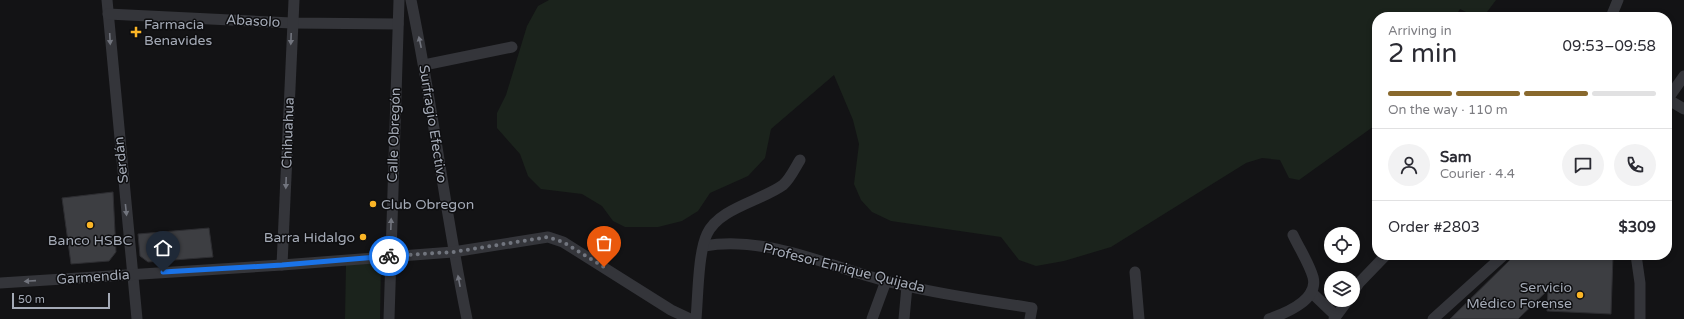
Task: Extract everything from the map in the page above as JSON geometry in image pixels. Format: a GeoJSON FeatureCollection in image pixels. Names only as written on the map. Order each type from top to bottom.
{"type":"FeatureCollection","features":[{"type":"Feature","properties":{"kind":"street","name":"Serdán"},"geometry":{"type":"LineString","coordinates":[[107,0],[110,48],[137,319]]}},
{"type":"Feature","properties":{"kind":"street","name":"Chihuahua"},"geometry":{"type":"LineString","coordinates":[[282,265],[294,0]]}},
{"type":"Feature","properties":{"kind":"street","name":"Calle Obregón"},"geometry":{"type":"LineString","coordinates":[[389,319],[399,0]]}},
{"type":"Feature","properties":{"kind":"street","name":"Surfragio Efectivo"},"geometry":{"type":"LineString","coordinates":[[411,0],[424,65],[453,252],[467,319]]}},
{"type":"Feature","properties":{"kind":"street"},"geometry":{"type":"LineString","coordinates":[[1613,12],[1618,0]]}},
{"type":"Feature","properties":{"kind":"street","name":"Abasolo"},"geometry":{"type":"LineString","coordinates":[[108,14],[292,23],[398,24]]}},
{"type":"Feature","properties":{"kind":"street"},"geometry":{"type":"LineString","coordinates":[[424,65],[512,47]]}},
{"type":"Feature","properties":{"kind":"street"},"geometry":{"type":"LineString","coordinates":[[1672,93],[1684,76]]}},
{"type":"Feature","properties":{"kind":"street"},"geometry":{"type":"LineString","coordinates":[[1672,103],[1684,110]]}},
{"type":"Feature","properties":{"kind":"street"},"geometry":{"type":"LineString","coordinates":[[696,319],[704,246],[707,234],[713,224],[722,217],[771,193],[785,183],[800,160]]}},
{"type":"Feature","properties":{"kind":"street"},"geometry":{"type":"LineString","coordinates":[[1269,319],[1295,308],[1311,292],[1313,286],[1313,277],[1293,235]]}},
{"type":"Feature","properties":{"kind":"street","name":"Garmendia"},"geometry":{"type":"LineString","coordinates":[[0,283],[282,265],[453,252],[537,238],[556,239],[672,310],[690,319]]}},
{"type":"Feature","properties":{"kind":"street","name":"Profesor Enrique Quijada"},"geometry":{"type":"LineString","coordinates":[[704,246],[732,243],[768,248],[886,281],[1031,314]]}},
{"type":"Feature","properties":{"kind":"street"},"geometry":{"type":"LineString","coordinates":[[1360,282],[1381,260]]}},
{"type":"Feature","properties":{"kind":"street"},"geometry":{"type":"LineString","coordinates":[[1433,319],[1498,260]]}},
{"type":"Feature","properties":{"kind":"street"},"geometry":{"type":"LineString","coordinates":[[1637,260],[1640,283],[1640,319]]}},
{"type":"Feature","properties":{"kind":"street"},"geometry":{"type":"LineString","coordinates":[[1134,272],[1139,319]]}},
{"type":"Feature","properties":{"kind":"street"},"geometry":{"type":"LineString","coordinates":[[872,319],[886,281]]}},
{"type":"Feature","properties":{"kind":"street"},"geometry":{"type":"LineString","coordinates":[[904,319],[907,286]]}},
{"type":"Feature","properties":{"kind":"street"},"geometry":{"type":"LineString","coordinates":[[1311,292],[1335,318],[1343,307]]}},
{"type":"Feature","properties":{"kind":"shaded area"},"geometry":{"type":"Polygon","coordinates":[[[549,0],[1496,0],[1487,12],[1466,12],[1460,9],[1458,12],[1372,12],[1372,128],[1299,180],[1289,178],[1280,160],[1262,158],[1246,163],[1111,247],[1064,261],[1036,266],[1019,260],[1001,237],[891,221],[872,212],[861,200],[854,184],[859,144],[853,120],[834,75],[771,129],[765,158],[748,176],[710,193],[698,211],[682,221],[658,227],[625,227],[613,221],[602,206],[582,194],[541,189],[528,176],[520,154],[497,128],[497,113],[506,95],[527,26],[538,6],[549,0]]]}},
{"type":"Feature","properties":{"kind":"shaded area"},"geometry":{"type":"Polygon","coordinates":[[[346,264],[381,264],[380,319],[345,319],[346,264]]]}},
{"type":"Feature","properties":{"kind":"building","name":"Banco HSBC"},"geometry":{"type":"Polygon","coordinates":[[[113,192],[116,252],[109,261],[71,264],[62,198],[113,192]]]}},
{"type":"Feature","properties":{"kind":"building"},"geometry":{"type":"Polygon","coordinates":[[[209,228],[213,257],[148,262],[140,256],[138,234],[209,228]]]}},
{"type":"Feature","properties":{"kind":"building"},"geometry":{"type":"Polygon","coordinates":[[[1510,260],[1613,260],[1611,314],[1547,311],[1548,290],[1518,319],[1450,319],[1510,260]]]}},
{"type":"Feature","properties":{"kind":"way so far"},"geometry":{"type":"LineString","coordinates":[[389,256],[453,252],[548,237],[563,242],[604,267]]}},
{"type":"Feature","properties":{"kind":"place","name":"Farmacia Benavides"},"geometry":{"type":"Point","coordinates":[136,32]}},
{"type":"Feature","properties":{"kind":"place","name":"Club Obregon"},"geometry":{"type":"Point","coordinates":[373,204]}},
{"type":"Feature","properties":{"kind":"place","name":"Banco HSBC"},"geometry":{"type":"Point","coordinates":[90,225]}},
{"type":"Feature","properties":{"kind":"place","name":"Barra Hidalgo"},"geometry":{"type":"Point","coordinates":[363,237]}},
{"type":"Feature","properties":{"kind":"place","name":"Servicio Médico Forense"},"geometry":{"type":"Point","coordinates":[1580,295]}},
{"type":"Feature","properties":{"kind":"route"},"geometry":{"type":"LineString","coordinates":[[163,272],[282,265],[389,256]]}}]}
